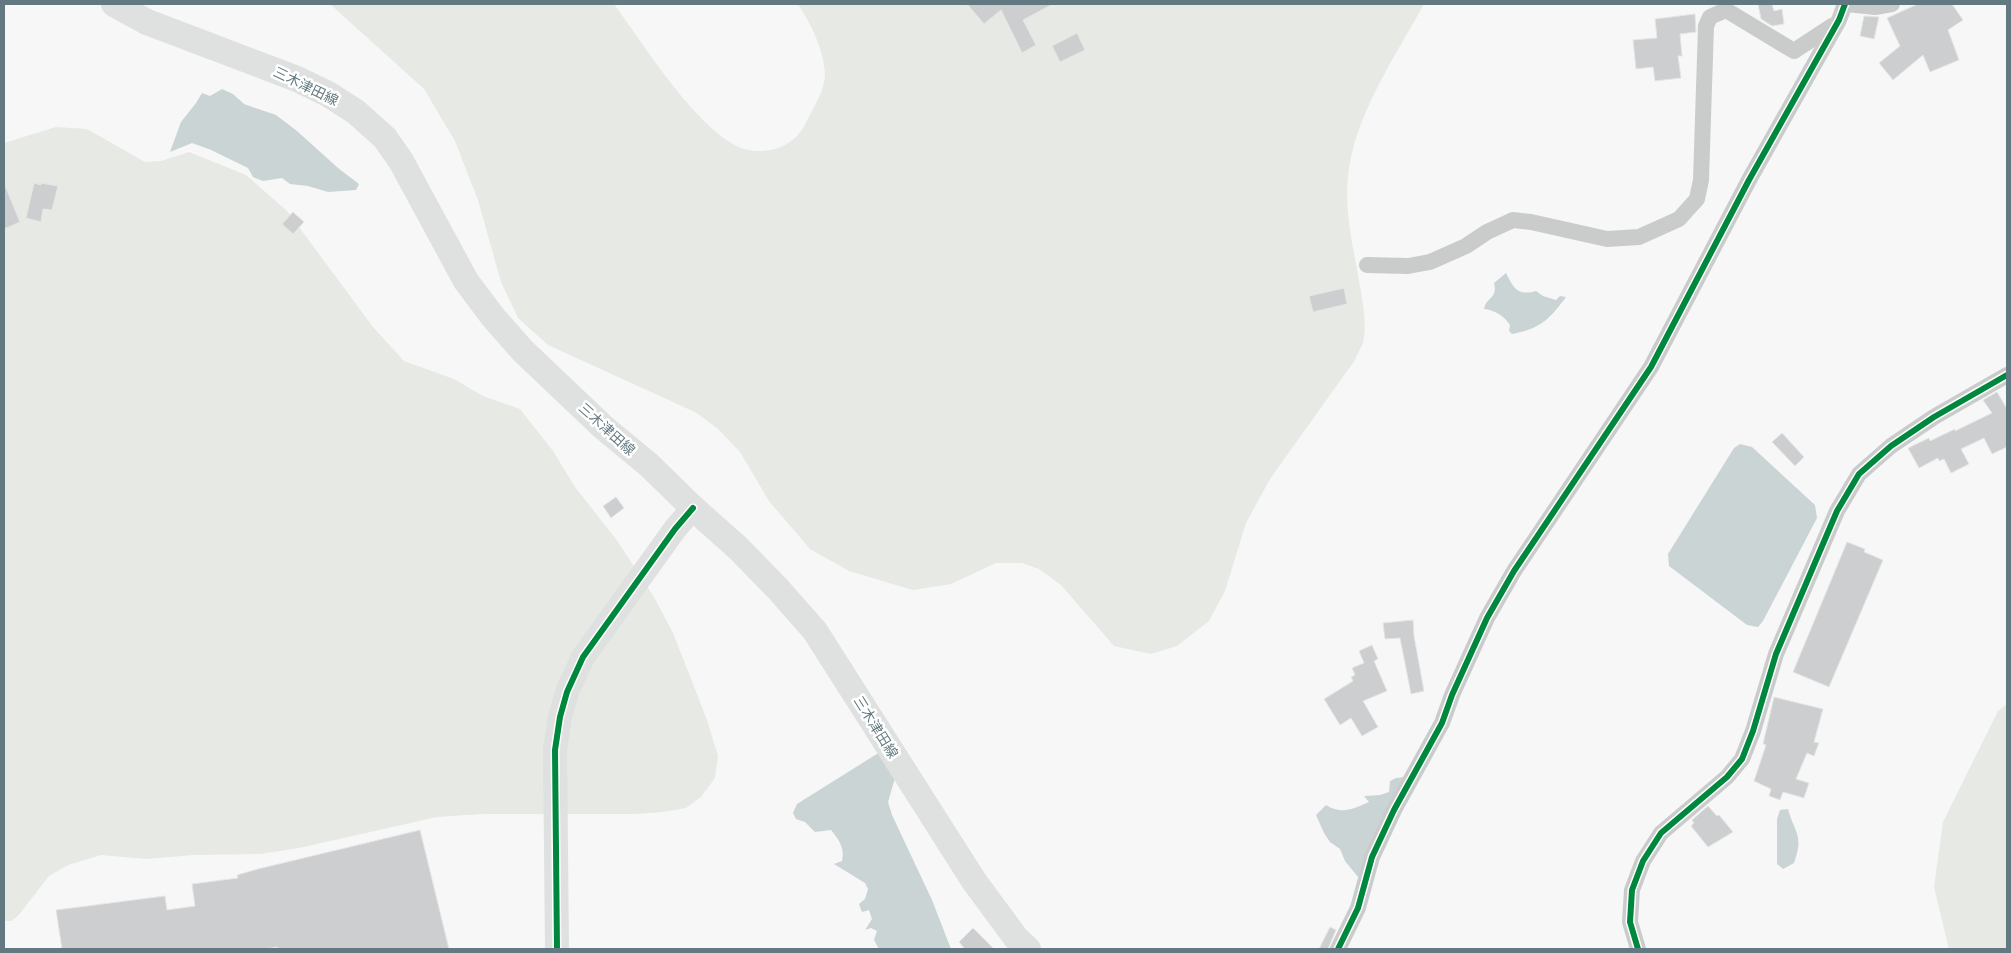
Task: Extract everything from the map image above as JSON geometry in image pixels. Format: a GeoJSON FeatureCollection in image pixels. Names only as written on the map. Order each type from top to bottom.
{"type":"FeatureCollection","features":[{"type":"Feature","properties":{"kind":"main road","name":"三木津田線"},"geometry":{"type":"LineString","coordinates":[[114,4],[147,22],[297,79],[328,94],[356,112],[385,138],[401,161],[466,282],[493,317],[530,357],[603,427],[649,465],[692,508],[738,548],[778,588],[815,631],[974,881],[1016,938],[1028,949]]}},
{"type":"Feature","properties":{"kind":"street"},"geometry":{"type":"LineString","coordinates":[[1338,949],[1358,908],[1372,857],[1394,810],[1442,723],[1452,695],[1487,618],[1514,571],[1652,367],[1749,180],[1839,20],[1846,4],[1875,7],[1892,4]]}},
{"type":"Feature","properties":{"kind":"street"},"geometry":{"type":"LineString","coordinates":[[1367,265],[1408,266],[1430,262],[1466,246],[1488,232],[1514,220],[1607,239],[1639,237],[1679,220],[1697,199],[1701,180],[1706,26],[1710,18],[1726,10],[1794,52],[1820,36],[1839,20]]}},
{"type":"Feature","properties":{"kind":"street"},"geometry":{"type":"LineString","coordinates":[[1638,949],[1630,922],[1632,890],[1643,861],[1662,833],[1728,777],[1742,759],[1753,731],[1776,654],[1837,511],[1859,474],[1891,446],[1934,417],[2007,375]]}},
{"type":"Feature","properties":{"kind":"street"},"geometry":{"type":"LineString","coordinates":[[557,949],[555,750],[560,717],[567,692],[583,657],[692,508]]}},
{"type":"Feature","properties":{"kind":"shaded area"},"geometry":{"type":"Polygon","coordinates":[[[330,4],[614,4],[668,79],[699,116],[731,143],[747,150],[765,151],[782,146],[797,136],[816,104],[824,84],[825,74],[822,56],[808,20],[798,4],[1424,4],[1377,88],[1367,110],[1358,132],[1348,177],[1347,204],[1350,232],[1365,321],[1363,343],[1355,360],[1270,479],[1246,523],[1225,591],[1209,621],[1177,646],[1151,654],[1114,646],[1061,585],[1039,569],[1022,563],[996,563],[951,584],[913,590],[849,571],[810,549],[769,501],[740,452],[718,429],[697,413],[548,345],[518,318],[501,282],[478,200],[455,141],[424,89],[330,4]]]}},
{"type":"Feature","properties":{"kind":"shaded area"},"geometry":{"type":"Polygon","coordinates":[[[222,89],[233,94],[244,104],[276,115],[359,184],[356,190],[328,192],[308,186],[290,184],[282,178],[263,181],[253,177],[248,168],[192,143],[170,152],[181,122],[202,93],[210,96],[222,89]]]}},
{"type":"Feature","properties":{"kind":"shaded area"},"geometry":{"type":"Polygon","coordinates":[[[56,127],[87,129],[145,162],[161,161],[189,152],[246,175],[287,211],[373,327],[404,361],[454,379],[483,396],[520,409],[553,451],[575,487],[616,539],[654,597],[673,633],[707,720],[718,756],[715,778],[701,797],[686,808],[663,812],[635,814],[482,814],[437,817],[299,848],[260,854],[194,855],[146,859],[101,855],[68,865],[49,876],[18,916],[11,921],[4,921],[4,143],[56,127]]]}},
{"type":"Feature","properties":{"kind":"shaded area"},"geometry":{"type":"Polygon","coordinates":[[[1506,273],[1514,287],[1521,292],[1536,291],[1543,296],[1556,300],[1560,296],[1566,297],[1544,322],[1522,332],[1512,334],[1509,331],[1510,325],[1505,319],[1495,312],[1484,309],[1493,295],[1494,283],[1506,273]]]}},
{"type":"Feature","properties":{"kind":"shaded area"},"geometry":{"type":"Polygon","coordinates":[[[1740,444],[1752,447],[1815,505],[1817,518],[1763,621],[1758,627],[1747,625],[1669,566],[1668,554],[1734,448],[1740,444]]]}},
{"type":"Feature","properties":{"kind":"shaded area"},"geometry":{"type":"Polygon","coordinates":[[[2007,704],[2007,949],[1949,949],[1934,887],[1943,822],[1998,711],[2007,704]]]}},
{"type":"Feature","properties":{"kind":"shaded area"},"geometry":{"type":"Polygon","coordinates":[[[880,752],[895,778],[888,802],[892,815],[932,900],[951,949],[879,949],[874,940],[877,931],[871,928],[865,930],[872,919],[869,910],[862,912],[859,904],[865,899],[868,889],[865,883],[834,864],[842,861],[843,852],[839,841],[831,830],[815,832],[805,822],[796,819],[793,813],[797,804],[880,752]]]}},
{"type":"Feature","properties":{"kind":"shaded area"},"geometry":{"type":"Polygon","coordinates":[[[1405,777],[1358,877],[1345,861],[1340,849],[1330,842],[1316,815],[1326,805],[1337,810],[1348,810],[1363,805],[1369,802],[1364,796],[1380,795],[1389,792],[1390,781],[1405,777]]]}},
{"type":"Feature","properties":{"kind":"shaded area"},"geometry":{"type":"Polygon","coordinates":[[[1788,809],[1797,835],[1798,846],[1794,863],[1783,869],[1777,864],[1777,819],[1780,810],[1788,809]]]}},
{"type":"Feature","properties":{"kind":"building"},"geometry":{"type":"Polygon","coordinates":[[[967,4],[1053,4],[1023,20],[1036,45],[1022,53],[1001,10],[984,24],[967,4]]]}},
{"type":"Feature","properties":{"kind":"building"},"geometry":{"type":"Polygon","coordinates":[[[1758,4],[1772,4],[1774,11],[1782,9],[1784,24],[1772,26],[1761,19],[1758,4]]]}},
{"type":"Feature","properties":{"kind":"building"},"geometry":{"type":"Polygon","coordinates":[[[1918,4],[1952,4],[1963,20],[1948,30],[1959,60],[1930,72],[1923,55],[1893,80],[1879,63],[1900,46],[1887,18],[1918,4]]]}},
{"type":"Feature","properties":{"kind":"building"},"geometry":{"type":"Polygon","coordinates":[[[1695,14],[1696,32],[1680,34],[1682,56],[1678,56],[1681,78],[1655,81],[1653,67],[1636,69],[1633,40],[1657,38],[1655,19],[1695,14]]]}},
{"type":"Feature","properties":{"kind":"building"},"geometry":{"type":"Polygon","coordinates":[[[1864,16],[1879,17],[1874,39],[1860,36],[1864,16]]]}},
{"type":"Feature","properties":{"kind":"building"},"geometry":{"type":"Polygon","coordinates":[[[1077,33],[1085,50],[1060,62],[1052,46],[1077,33]]]}},
{"type":"Feature","properties":{"kind":"building"},"geometry":{"type":"Polygon","coordinates":[[[4,183],[20,222],[4,229],[4,183]]]}},
{"type":"Feature","properties":{"kind":"building"},"geometry":{"type":"Polygon","coordinates":[[[34,183],[58,186],[52,210],[43,209],[41,222],[26,218],[34,183]]]}},
{"type":"Feature","properties":{"kind":"building"},"geometry":{"type":"Polygon","coordinates":[[[293,212],[304,222],[293,234],[282,224],[293,212]]]}},
{"type":"Feature","properties":{"kind":"building"},"geometry":{"type":"Polygon","coordinates":[[[1344,288],[1347,304],[1313,312],[1309,296],[1344,288]]]}},
{"type":"Feature","properties":{"kind":"building"},"geometry":{"type":"Polygon","coordinates":[[[1997,392],[2007,409],[2007,447],[1992,454],[1984,438],[1961,449],[1969,464],[1951,473],[1944,459],[1939,461],[1938,458],[1919,468],[1908,448],[1929,438],[1930,441],[1955,429],[1955,431],[1992,413],[1983,400],[1997,392]]]}},
{"type":"Feature","properties":{"kind":"building"},"geometry":{"type":"Polygon","coordinates":[[[1782,433],[1804,457],[1795,466],[1772,442],[1782,433]]]}},
{"type":"Feature","properties":{"kind":"building"},"geometry":{"type":"Polygon","coordinates":[[[616,497],[624,508],[611,518],[603,506],[616,497]]]}},
{"type":"Feature","properties":{"kind":"building"},"geometry":{"type":"Polygon","coordinates":[[[1847,542],[1865,549],[1864,552],[1883,560],[1829,687],[1793,672],[1847,542]]]}},
{"type":"Feature","properties":{"kind":"building"},"geometry":{"type":"Polygon","coordinates":[[[1413,620],[1424,691],[1411,694],[1400,638],[1385,639],[1383,623],[1413,620]]]}},
{"type":"Feature","properties":{"kind":"building"},"geometry":{"type":"Polygon","coordinates":[[[1372,645],[1378,659],[1374,661],[1387,691],[1363,701],[1378,727],[1362,736],[1351,718],[1340,725],[1324,699],[1353,681],[1351,677],[1355,675],[1352,668],[1364,663],[1359,651],[1372,645]]]}},
{"type":"Feature","properties":{"kind":"building"},"geometry":{"type":"Polygon","coordinates":[[[1774,697],[1823,709],[1814,742],[1819,743],[1814,756],[1807,753],[1796,779],[1809,783],[1804,798],[1783,792],[1780,800],[1769,796],[1771,789],[1754,781],[1766,745],[1763,744],[1774,697]]]}},
{"type":"Feature","properties":{"kind":"building"},"geometry":{"type":"Polygon","coordinates":[[[1708,806],[1717,816],[1719,815],[1733,832],[1708,847],[1691,826],[1694,823],[1692,820],[1708,806]]]}},
{"type":"Feature","properties":{"kind":"building"},"geometry":{"type":"Polygon","coordinates":[[[420,830],[449,949],[278,949],[277,947],[266,949],[62,949],[56,910],[165,896],[167,910],[195,906],[192,884],[238,878],[237,875],[258,869],[420,830]]]}},
{"type":"Feature","properties":{"kind":"building"},"geometry":{"type":"Polygon","coordinates":[[[1330,927],[1336,930],[1328,949],[1319,949],[1330,927]]]}},
{"type":"Feature","properties":{"kind":"building"},"geometry":{"type":"Polygon","coordinates":[[[973,928],[994,949],[965,949],[959,942],[973,928]]]}},
{"type":"Feature","properties":{"kind":"cycle path"},"geometry":{"type":"LineString","coordinates":[[1338,949],[1358,908],[1372,857],[1394,810],[1442,723],[1452,695],[1487,618],[1514,571],[1651,367],[1749,180],[1839,20],[1845,4]]}},
{"type":"Feature","properties":{"kind":"cycle path"},"geometry":{"type":"LineString","coordinates":[[1638,949],[1630,922],[1632,890],[1643,861],[1661,833],[1727,777],[1742,759],[1753,731],[1776,654],[1837,511],[1859,474],[1891,446],[1934,417],[2007,375]]}},
{"type":"Feature","properties":{"kind":"cycle path"},"geometry":{"type":"LineString","coordinates":[[557,949],[555,750],[560,717],[567,692],[583,657],[675,529],[693,508]]}}]}
